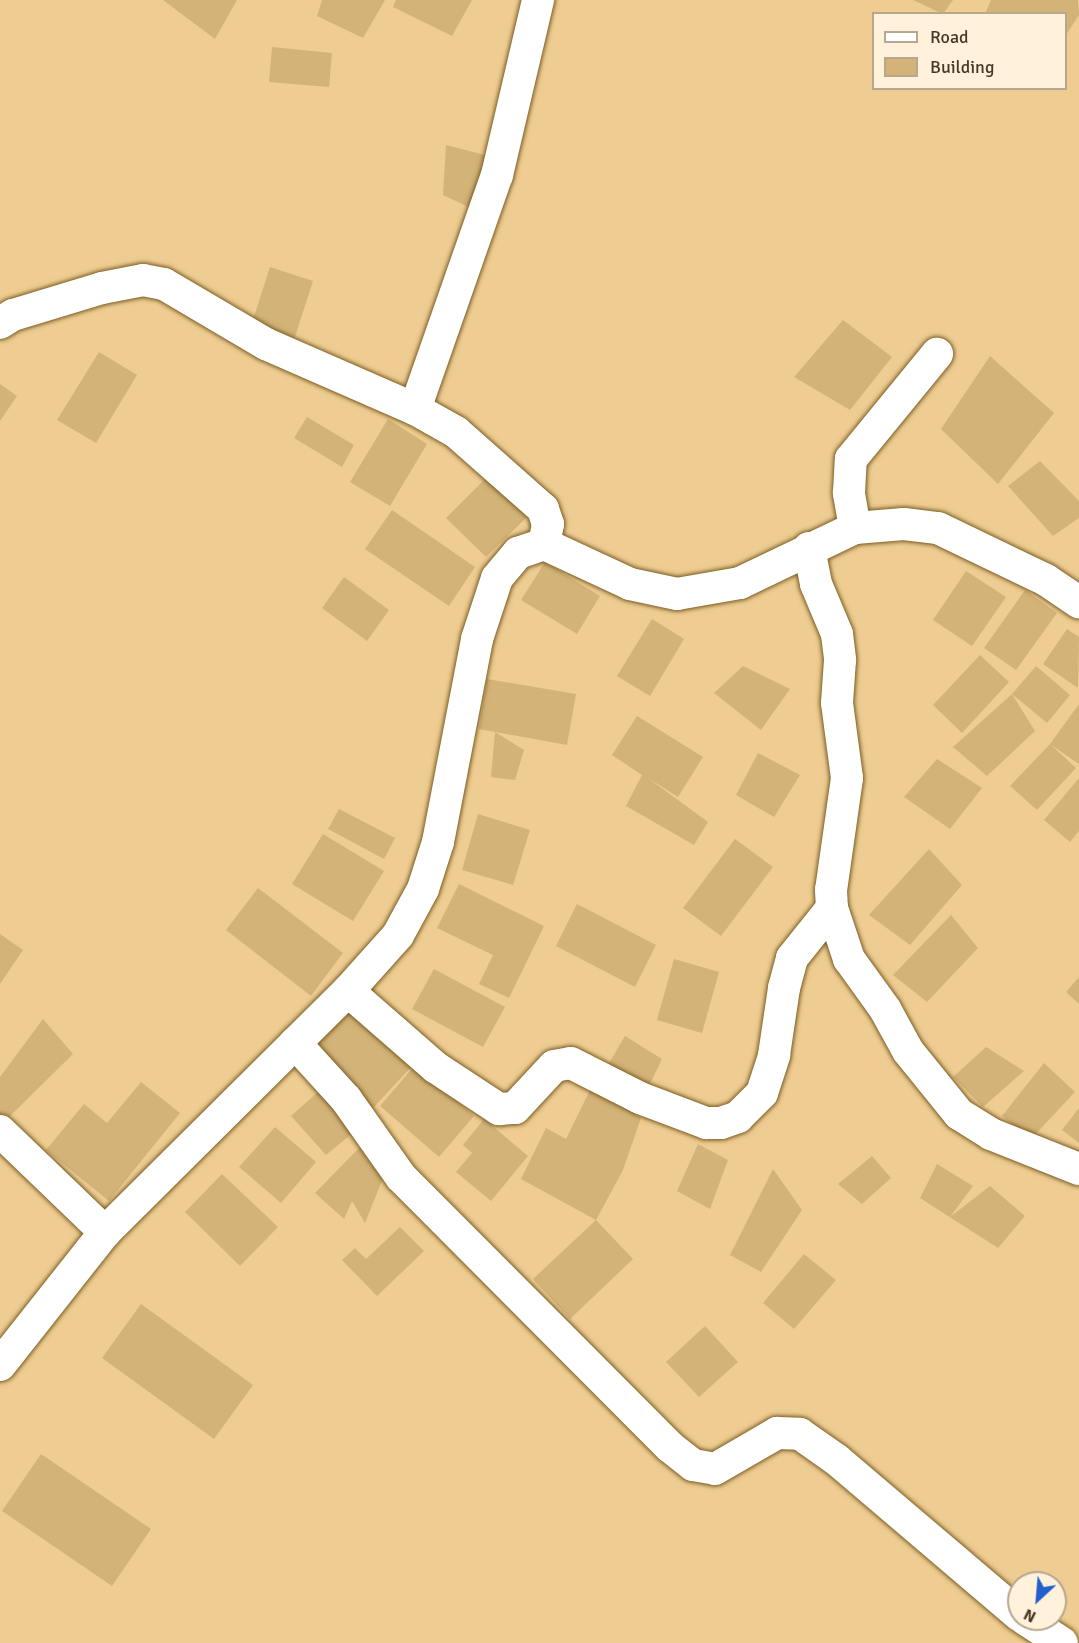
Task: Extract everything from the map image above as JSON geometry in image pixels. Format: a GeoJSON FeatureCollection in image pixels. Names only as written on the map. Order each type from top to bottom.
{"type":"FeatureCollection","features":[{"type":"Feature","properties":{"kind":"street"},"geometry":{"type":"LineString","coordinates":[[415,409],[497,175],[538,0]]}},
{"type":"Feature","properties":{"kind":"street"},"geometry":{"type":"LineString","coordinates":[[0,322],[13,315],[102,288],[143,280],[164,284],[266,344],[415,409],[456,432],[543,509],[548,524],[544,543]]}},
{"type":"Feature","properties":{"kind":"street"},"geometry":{"type":"LineString","coordinates":[[855,528],[849,493],[851,459],[937,354]]}},
{"type":"Feature","properties":{"kind":"street"},"geometry":{"type":"LineString","coordinates":[[0,1365],[105,1232],[348,991],[399,935],[423,889],[448,798],[477,639],[497,578],[518,554],[544,543],[630,584],[677,594],[740,583],[809,548],[855,528],[904,524],[938,528],[1046,580],[1079,602]]}},
{"type":"Feature","properties":{"kind":"street"},"geometry":{"type":"LineString","coordinates":[[809,548],[816,584],[837,634],[840,660],[837,704],[847,778],[833,867],[832,908],[849,959],[885,1009],[908,1051],[945,1100],[959,1114],[992,1134],[1079,1169]]}},
{"type":"Feature","properties":{"kind":"street"},"geometry":{"type":"LineString","coordinates":[[348,991],[435,1067],[499,1109],[515,1108],[554,1066],[571,1063],[640,1098],[706,1123],[721,1123],[738,1117],[762,1094],[774,1055],[783,988],[792,958],[832,908]]}},
{"type":"Feature","properties":{"kind":"street"},"geometry":{"type":"LineString","coordinates":[[295,1044],[346,1099],[401,1177],[670,1447],[693,1465],[715,1469],[777,1433],[800,1434],[837,1460],[1007,1605]]}},
{"type":"Feature","properties":{"kind":"street"},"geometry":{"type":"LineString","coordinates":[[0,1131],[105,1232]]}},
{"type":"Feature","properties":{"kind":"street"},"geometry":{"type":"LineString","coordinates":[[1044,1631],[1062,1643]]}},
{"type":"Feature","properties":{"kind":"building"},"geometry":{"type":"Polygon","coordinates":[[[163,0],[237,0],[215,39],[163,0]]]}},
{"type":"Feature","properties":{"kind":"building"},"geometry":{"type":"Polygon","coordinates":[[[322,0],[385,0],[363,38],[317,16],[322,0]]]}},
{"type":"Feature","properties":{"kind":"building"},"geometry":{"type":"Polygon","coordinates":[[[396,0],[472,0],[452,36],[393,7],[396,0]]]}},
{"type":"Feature","properties":{"kind":"building"},"geometry":{"type":"Polygon","coordinates":[[[913,0],[953,0],[944,12],[939,12],[913,0]]]}},
{"type":"Feature","properties":{"kind":"building"},"geometry":{"type":"Polygon","coordinates":[[[991,0],[1078,0],[1079,15],[1067,33],[1067,12],[986,12],[991,0]]]}},
{"type":"Feature","properties":{"kind":"building"},"geometry":{"type":"Polygon","coordinates":[[[272,47],[332,53],[329,87],[269,82],[272,47]]]}},
{"type":"Feature","properties":{"kind":"building"},"geometry":{"type":"Polygon","coordinates":[[[446,145],[492,157],[477,211],[443,195],[446,145]]]}},
{"type":"Feature","properties":{"kind":"building"},"geometry":{"type":"Polygon","coordinates":[[[270,267],[313,281],[294,340],[251,326],[270,267]]]}},
{"type":"Feature","properties":{"kind":"building"},"geometry":{"type":"Polygon","coordinates":[[[843,320],[892,357],[850,410],[794,377],[843,320]]]}},
{"type":"Feature","properties":{"kind":"building"},"geometry":{"type":"Polygon","coordinates":[[[99,352],[137,375],[96,443],[57,420],[99,352]]]}},
{"type":"Feature","properties":{"kind":"building"},"geometry":{"type":"Polygon","coordinates":[[[990,356],[1054,413],[998,484],[941,429],[990,356]]]}},
{"type":"Feature","properties":{"kind":"building"},"geometry":{"type":"Polygon","coordinates":[[[0,384],[17,396],[0,421],[0,384]]]}},
{"type":"Feature","properties":{"kind":"building"},"geometry":{"type":"Polygon","coordinates":[[[307,417],[354,445],[342,467],[294,438],[307,417]]]}},
{"type":"Feature","properties":{"kind":"building"},"geometry":{"type":"Polygon","coordinates":[[[388,419],[427,444],[390,506],[350,482],[388,419]]]}},
{"type":"Feature","properties":{"kind":"building"},"geometry":{"type":"Polygon","coordinates":[[[1040,461],[1079,501],[1079,518],[1053,536],[1008,486],[1040,461]]]}},
{"type":"Feature","properties":{"kind":"building"},"geometry":{"type":"Polygon","coordinates":[[[487,477],[527,517],[486,557],[446,518],[487,477]]]}},
{"type":"Feature","properties":{"kind":"building"},"geometry":{"type":"Polygon","coordinates":[[[392,510],[475,567],[449,606],[365,549],[392,510]]]}},
{"type":"Feature","properties":{"kind":"building"},"geometry":{"type":"Polygon","coordinates":[[[545,562],[600,596],[577,634],[521,600],[545,562]]]}},
{"type":"Feature","properties":{"kind":"building"},"geometry":{"type":"Polygon","coordinates":[[[966,571],[1006,597],[972,646],[933,620],[966,571]]]}},
{"type":"Feature","properties":{"kind":"building"},"geometry":{"type":"Polygon","coordinates":[[[344,577],[389,610],[367,641],[322,608],[344,577]]]}},
{"type":"Feature","properties":{"kind":"building"},"geometry":{"type":"Polygon","coordinates":[[[1025,590],[1057,613],[1016,670],[984,648],[1025,590]]]}},
{"type":"Feature","properties":{"kind":"building"},"geometry":{"type":"Polygon","coordinates":[[[652,619],[684,639],[650,696],[617,676],[652,619]]]}},
{"type":"Feature","properties":{"kind":"building"},"geometry":{"type":"Polygon","coordinates":[[[1067,629],[1079,637],[1078,688],[1043,664],[1067,629]]]}},
{"type":"Feature","properties":{"kind":"building"},"geometry":{"type":"Polygon","coordinates":[[[980,655],[1009,682],[962,733],[933,705],[980,655]]]}},
{"type":"Feature","properties":{"kind":"building"},"geometry":{"type":"Polygon","coordinates":[[[743,666],[790,689],[761,730],[714,693],[743,666]]]}},
{"type":"Feature","properties":{"kind":"building"},"geometry":{"type":"Polygon","coordinates":[[[1036,666],[1070,695],[1047,723],[1012,694],[1036,666]]]}},
{"type":"Feature","properties":{"kind":"building"},"geometry":{"type":"Polygon","coordinates":[[[487,679],[576,694],[567,745],[479,729],[487,679]]]}},
{"type":"Feature","properties":{"kind":"building"},"geometry":{"type":"Polygon","coordinates":[[[1012,694],[1035,731],[987,776],[953,747],[1012,694]]]}},
{"type":"Feature","properties":{"kind":"building"},"geometry":{"type":"Polygon","coordinates":[[[1079,704],[1079,764],[1050,744],[1079,704]]]}},
{"type":"Feature","properties":{"kind":"building"},"geometry":{"type":"Polygon","coordinates":[[[637,716],[703,757],[678,797],[648,778],[708,822],[694,845],[626,806],[642,775],[612,755],[637,716]]]}},
{"type":"Feature","properties":{"kind":"building"},"geometry":{"type":"Polygon","coordinates":[[[495,732],[524,750],[515,780],[491,777],[495,732]]]}},
{"type":"Feature","properties":{"kind":"building"},"geometry":{"type":"Polygon","coordinates":[[[1050,744],[1076,768],[1037,810],[1010,786],[1050,744]]]}},
{"type":"Feature","properties":{"kind":"building"},"geometry":{"type":"Polygon","coordinates":[[[758,753],[800,775],[774,817],[736,795],[758,753]]]}},
{"type":"Feature","properties":{"kind":"building"},"geometry":{"type":"Polygon","coordinates":[[[937,759],[982,788],[950,829],[904,797],[937,759]]]}},
{"type":"Feature","properties":{"kind":"building"},"geometry":{"type":"Polygon","coordinates":[[[1079,778],[1079,831],[1070,842],[1044,820],[1079,778]]]}},
{"type":"Feature","properties":{"kind":"building"},"geometry":{"type":"Polygon","coordinates":[[[339,809],[395,838],[384,859],[328,829],[339,809]]]}},
{"type":"Feature","properties":{"kind":"building"},"geometry":{"type":"Polygon","coordinates":[[[478,814],[530,830],[513,885],[462,870],[478,814]]]}},
{"type":"Feature","properties":{"kind":"building"},"geometry":{"type":"Polygon","coordinates":[[[323,834],[384,871],[353,921],[292,884],[323,834]]]}},
{"type":"Feature","properties":{"kind":"building"},"geometry":{"type":"Polygon","coordinates":[[[735,839],[773,867],[721,936],[683,908],[735,839]]]}},
{"type":"Feature","properties":{"kind":"building"},"geometry":{"type":"Polygon","coordinates":[[[929,849],[962,885],[910,945],[869,915],[929,849]]]}},
{"type":"Feature","properties":{"kind":"building"},"geometry":{"type":"Polygon","coordinates":[[[459,884],[544,926],[509,998],[479,984],[493,955],[437,928],[459,884]]]}},
{"type":"Feature","properties":{"kind":"building"},"geometry":{"type":"Polygon","coordinates":[[[258,888],[343,953],[311,996],[226,930],[258,888]]]}},
{"type":"Feature","properties":{"kind":"building"},"geometry":{"type":"Polygon","coordinates":[[[577,904],[656,945],[635,987],[556,946],[577,904]]]}},
{"type":"Feature","properties":{"kind":"building"},"geometry":{"type":"Polygon","coordinates":[[[951,915],[978,948],[927,1002],[893,975],[951,915]]]}},
{"type":"Feature","properties":{"kind":"building"},"geometry":{"type":"Polygon","coordinates":[[[0,934],[23,950],[0,984],[0,934]]]}},
{"type":"Feature","properties":{"kind":"building"},"geometry":{"type":"Polygon","coordinates":[[[674,959],[719,972],[702,1033],[657,1020],[674,959]]]}},
{"type":"Feature","properties":{"kind":"building"},"geometry":{"type":"Polygon","coordinates":[[[434,969],[505,1007],[483,1047],[412,1009],[434,969]]]}},
{"type":"Feature","properties":{"kind":"building"},"geometry":{"type":"Polygon","coordinates":[[[1079,977],[1079,1004],[1066,992],[1079,977]]]}},
{"type":"Feature","properties":{"kind":"building"},"geometry":{"type":"Polygon","coordinates":[[[354,1007],[414,1064],[373,1108],[316,1041],[354,1007]]]}},
{"type":"Feature","properties":{"kind":"building"},"geometry":{"type":"Polygon","coordinates":[[[43,1019],[73,1054],[5,1121],[0,1116],[0,1077],[43,1019]]]}},
{"type":"Feature","properties":{"kind":"building"},"geometry":{"type":"Polygon","coordinates":[[[625,1036],[662,1059],[645,1094],[601,1077],[625,1036]]]}},
{"type":"Feature","properties":{"kind":"building"},"geometry":{"type":"Polygon","coordinates":[[[986,1047],[1024,1071],[983,1107],[953,1077],[986,1047]]]}},
{"type":"Feature","properties":{"kind":"building"},"geometry":{"type":"Polygon","coordinates":[[[1044,1063],[1075,1092],[1031,1139],[1002,1116],[1044,1063]]]}},
{"type":"Feature","properties":{"kind":"building"},"geometry":{"type":"Polygon","coordinates":[[[415,1065],[474,1116],[439,1157],[380,1106],[415,1065]]]}},
{"type":"Feature","properties":{"kind":"building"},"geometry":{"type":"Polygon","coordinates":[[[141,1082],[180,1113],[109,1201],[46,1150],[84,1104],[107,1123],[141,1082]]]}},
{"type":"Feature","properties":{"kind":"building"},"geometry":{"type":"Polygon","coordinates":[[[592,1086],[641,1118],[623,1170],[596,1220],[521,1179],[546,1128],[566,1139],[592,1086]]]}},
{"type":"Feature","properties":{"kind":"building"},"geometry":{"type":"Polygon","coordinates":[[[319,1091],[355,1131],[326,1155],[291,1116],[319,1091]]]}},
{"type":"Feature","properties":{"kind":"building"},"geometry":{"type":"Polygon","coordinates":[[[1079,1108],[1079,1143],[1062,1130],[1079,1108]]]}},
{"type":"Feature","properties":{"kind":"building"},"geometry":{"type":"Polygon","coordinates":[[[484,1119],[528,1156],[491,1201],[456,1172],[472,1153],[463,1145],[484,1119]]]}},
{"type":"Feature","properties":{"kind":"building"},"geometry":{"type":"Polygon","coordinates":[[[275,1127],[316,1162],[281,1203],[239,1167],[275,1127]]]}},
{"type":"Feature","properties":{"kind":"building"},"geometry":{"type":"Polygon","coordinates":[[[698,1144],[728,1160],[710,1209],[677,1191],[698,1144]]]}},
{"type":"Feature","properties":{"kind":"building"},"geometry":{"type":"Polygon","coordinates":[[[362,1145],[387,1168],[365,1223],[352,1201],[344,1219],[315,1193],[362,1145]]]}},
{"type":"Feature","properties":{"kind":"building"},"geometry":{"type":"Polygon","coordinates":[[[872,1156],[891,1178],[862,1204],[838,1184],[872,1156]]]}},
{"type":"Feature","properties":{"kind":"building"},"geometry":{"type":"Polygon","coordinates":[[[937,1164],[973,1186],[950,1217],[990,1186],[1025,1216],[998,1248],[920,1198],[937,1164]]]}},
{"type":"Feature","properties":{"kind":"building"},"geometry":{"type":"Polygon","coordinates":[[[773,1169],[802,1210],[761,1272],[730,1255],[773,1169]]]}},
{"type":"Feature","properties":{"kind":"building"},"geometry":{"type":"Polygon","coordinates":[[[222,1174],[278,1227],[240,1266],[185,1212],[222,1174]]]}},
{"type":"Feature","properties":{"kind":"building"},"geometry":{"type":"Polygon","coordinates":[[[596,1220],[633,1259],[570,1319],[533,1279],[596,1220]]]}},
{"type":"Feature","properties":{"kind":"building"},"geometry":{"type":"Polygon","coordinates":[[[400,1227],[424,1251],[377,1296],[342,1260],[355,1248],[366,1259],[400,1227]]]}},
{"type":"Feature","properties":{"kind":"building"},"geometry":{"type":"Polygon","coordinates":[[[804,1254],[836,1280],[794,1329],[763,1303],[804,1254]]]}},
{"type":"Feature","properties":{"kind":"building"},"geometry":{"type":"Polygon","coordinates":[[[141,1304],[253,1385],[214,1439],[102,1358],[141,1304]]]}},
{"type":"Feature","properties":{"kind":"building"},"geometry":{"type":"Polygon","coordinates":[[[705,1326],[738,1362],[699,1397],[666,1362],[705,1326]]]}},
{"type":"Feature","properties":{"kind":"building"},"geometry":{"type":"Polygon","coordinates":[[[41,1454],[151,1529],[112,1586],[2,1511],[41,1454]]]}}]}
